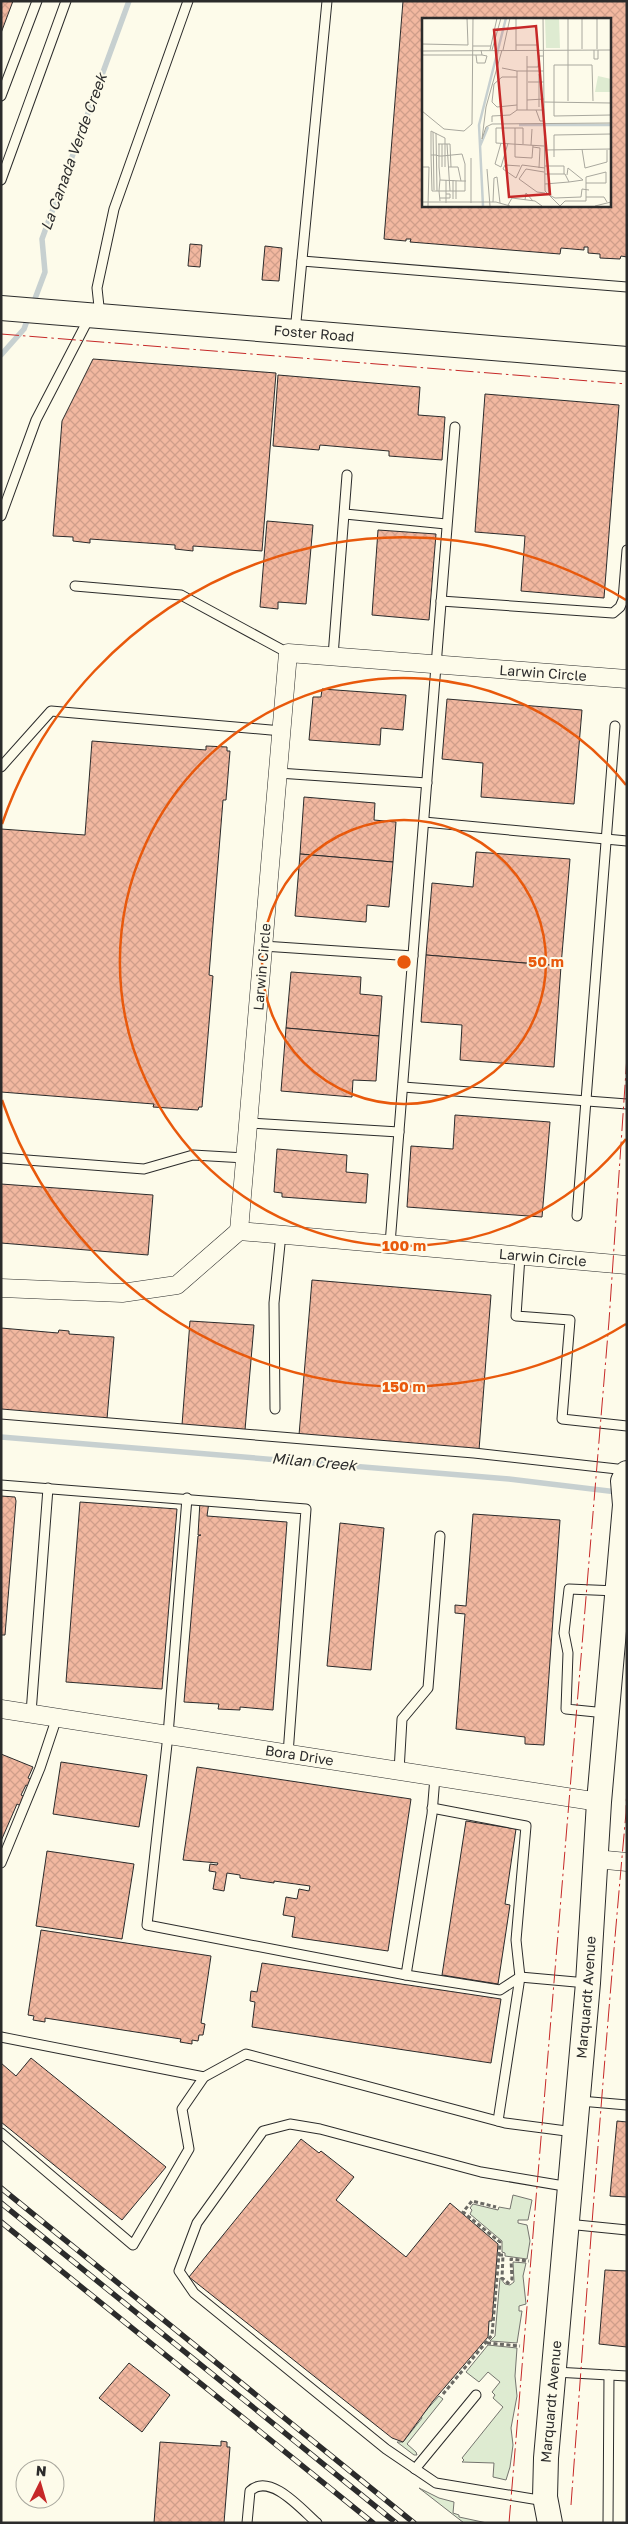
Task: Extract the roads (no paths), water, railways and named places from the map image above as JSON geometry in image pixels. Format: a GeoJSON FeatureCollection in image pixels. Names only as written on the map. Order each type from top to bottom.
{"type":"FeatureCollection","features":[{"type":"Feature","properties":{"kind":"street","name":"Foster Road"},"geometry":{"type":"LineString","coordinates":[[1,308],[627,359]]}},
{"type":"Feature","properties":{"kind":"street","name":"Larwin Circle"},"geometry":{"type":"LineString","coordinates":[[627,679],[288,653],[239,1231],[627,1265]]}},
{"type":"Feature","properties":{"kind":"street"},"geometry":{"type":"LineString","coordinates":[[1,1288],[122,1293],[177,1285],[239,1231]]}},
{"type":"Feature","properties":{"kind":"street","name":"Marquardt Avenue"},"geometry":{"type":"LineString","coordinates":[[548,2512],[545,2481],[588,1983],[598,1802],[625,1506],[625,1475]]}},
{"type":"Feature","properties":{"kind":"street","name":"Bora Drive"},"geometry":{"type":"LineString","coordinates":[[1,1709],[598,1802]]}},
{"type":"Feature","properties":{"kind":"street"},"geometry":{"type":"LineString","coordinates":[[595,1859],[627,1862]]}},
{"type":"Feature","properties":{"kind":"lane"},"geometry":{"type":"LineString","coordinates":[[1,96],[37,1]]}},
{"type":"Feature","properties":{"kind":"lane"},"geometry":{"type":"LineString","coordinates":[[1,180],[66,1]]}},
{"type":"Feature","properties":{"kind":"lane"},"geometry":{"type":"LineString","coordinates":[[1,516],[36,420],[90,316],[114,210],[188,1]]}},
{"type":"Feature","properties":{"kind":"lane"},"geometry":{"type":"LineString","coordinates":[[295,332],[327,1]]}},
{"type":"Feature","properties":{"kind":"lane"},"geometry":{"type":"LineString","coordinates":[[302,261],[627,287]]}},
{"type":"Feature","properties":{"kind":"lane"},"geometry":{"type":"LineString","coordinates":[[390,1244],[437,665],[454,427]]}},
{"type":"Feature","properties":{"kind":"lane"},"geometry":{"type":"LineString","coordinates":[[333,656],[348,475]]}},
{"type":"Feature","properties":{"kind":"lane"},"geometry":{"type":"LineString","coordinates":[[344,514],[446,524]]}},
{"type":"Feature","properties":{"kind":"lane"},"geometry":{"type":"LineString","coordinates":[[441,600],[613,613],[620,607],[623,600],[627,550]]}},
{"type":"Feature","properties":{"kind":"lane"},"geometry":{"type":"LineString","coordinates":[[75,586],[181,595],[288,653]]}},
{"type":"Feature","properties":{"kind":"lane"},"geometry":{"type":"LineString","coordinates":[[1,767],[51,711],[282,731]]}},
{"type":"Feature","properties":{"kind":"lane"},"geometry":{"type":"LineString","coordinates":[[578,1216],[585,1101],[608,839],[615,726]]}},
{"type":"Feature","properties":{"kind":"lane"},"geometry":{"type":"LineString","coordinates":[[278,773],[427,783]]}},
{"type":"Feature","properties":{"kind":"lane"},"geometry":{"type":"LineString","coordinates":[[424,822],[627,841]]}},
{"type":"Feature","properties":{"kind":"lane"},"geometry":{"type":"LineString","coordinates":[[263,946],[413,956]]}},
{"type":"Feature","properties":{"kind":"lane"},"geometry":{"type":"LineString","coordinates":[[403,1087],[627,1104]]}},
{"type":"Feature","properties":{"kind":"lane"},"geometry":{"type":"LineString","coordinates":[[248,1123],[399,1132]]}},
{"type":"Feature","properties":{"kind":"lane"},"geometry":{"type":"LineString","coordinates":[[1,1158],[144,1169],[193,1155],[245,1158]]}},
{"type":"Feature","properties":{"kind":"lane"},"geometry":{"type":"LineString","coordinates":[[275,1409],[274,1303],[281,1234]]}},
{"type":"Feature","properties":{"kind":"lane"},"geometry":{"type":"LineString","coordinates":[[520,1256],[516,1316],[570,1320],[562,1419],[627,1426]]}},
{"type":"Feature","properties":{"kind":"lane"},"geometry":{"type":"LineString","coordinates":[[1,1414],[474,1453],[625,1475]]}},
{"type":"Feature","properties":{"kind":"lane"},"geometry":{"type":"LineString","coordinates":[[1,1485],[187,1498],[306,1509],[288,1754]]}},
{"type":"Feature","properties":{"kind":"lane"},"geometry":{"type":"LineString","coordinates":[[31,1713],[48,1488]]}},
{"type":"Feature","properties":{"kind":"lane"},"geometry":{"type":"LineString","coordinates":[[187,1498],[168,1735],[147,1925],[406,1975],[500,1990],[520,1977],[588,1983]]}},
{"type":"Feature","properties":{"kind":"lane"},"geometry":{"type":"LineString","coordinates":[[399,1771],[402,1719],[428,1688],[440,1536]]}},
{"type":"Feature","properties":{"kind":"lane"},"geometry":{"type":"LineString","coordinates":[[606,1713],[566,1709],[568,1653],[564,1633],[568,1589],[617,1591]]}},
{"type":"Feature","properties":{"kind":"lane"},"geometry":{"type":"LineString","coordinates":[[1,1863],[40,1768],[57,1718]]}},
{"type":"Feature","properties":{"kind":"lane"},"geometry":{"type":"LineString","coordinates":[[406,1975],[432,1808],[435,1777]]}},
{"type":"Feature","properties":{"kind":"lane"},"geometry":{"type":"LineString","coordinates":[[432,1808],[526,1826],[516,1940],[520,1977],[498,2121]]}},
{"type":"Feature","properties":{"kind":"lane"},"geometry":{"type":"LineString","coordinates":[[1,2037],[204,2077]]}},
{"type":"Feature","properties":{"kind":"lane"},"geometry":{"type":"LineString","coordinates":[[1,2133],[133,2245],[189,2149],[182,2109],[204,2077],[246,2054],[498,2121],[574,2132]]}},
{"type":"Feature","properties":{"kind":"lane"},"geometry":{"type":"LineString","coordinates":[[577,2100],[627,2105]]}},
{"type":"Feature","properties":{"kind":"lane"},"geometry":{"type":"LineString","coordinates":[[548,2512],[436,2484],[386,2448],[194,2292],[179,2271],[197,2223],[263,2131],[290,2124],[320,2129],[482,2172],[570,2187]]}},
{"type":"Feature","properties":{"kind":"lane"},"geometry":{"type":"LineString","coordinates":[[567,2224],[627,2230]]}},
{"type":"Feature","properties":{"kind":"lane"},"geometry":{"type":"LineString","coordinates":[[554,2372],[627,2376]]}},
{"type":"Feature","properties":{"kind":"lane"},"geometry":{"type":"LineString","coordinates":[[608,2523],[609,2376]]}},
{"type":"Feature","properties":{"kind":"lane"},"geometry":{"type":"LineString","coordinates":[[416,2469],[476,2395]]}},
{"type":"Feature","properties":{"kind":"lane"},"geometry":{"type":"LineString","coordinates":[[247,2523],[250,2491],[255,2486],[265,2486],[278,2490],[317,2523]]}},
{"type":"Feature","properties":{"kind":"waterway","name":"La Canada Verde Creek"},"geometry":{"type":"LineString","coordinates":[[33,304],[45,272],[42,239],[129,1]]}},
{"type":"Feature","properties":{"kind":"waterway","name":"La Canada Verde Creek"},"geometry":{"type":"LineString","coordinates":[[1,355],[24,329],[29,315]]}},
{"type":"Feature","properties":{"kind":"waterway","name":"Milan Creek"},"geometry":{"type":"LineString","coordinates":[[1,1437],[509,1479],[617,1492]]}},
{"type":"Feature","properties":{"kind":"railway"},"geometry":{"type":"LineString","coordinates":[[1,2188],[414,2523]]}},
{"type":"Feature","properties":{"kind":"railway"},"geometry":{"type":"LineString","coordinates":[[1,2203],[396,2523]]}},
{"type":"Feature","properties":{"kind":"railway"},"geometry":{"type":"LineString","coordinates":[[1,2222],[373,2523]]}}]}
